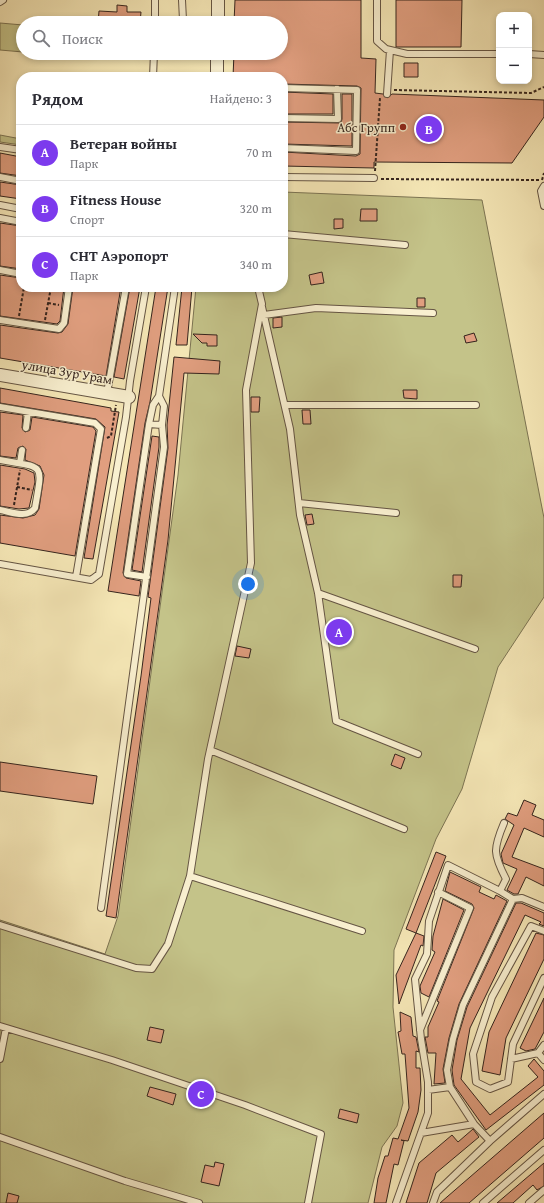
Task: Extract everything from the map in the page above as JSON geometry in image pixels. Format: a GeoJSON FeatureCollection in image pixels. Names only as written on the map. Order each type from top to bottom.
{"type":"FeatureCollection","features":[{"type":"Feature","properties":{"kind":"street"},"geometry":{"type":"LineString","coordinates":[[218,0],[218,16]]}},
{"type":"Feature","properties":{"kind":"street"},"geometry":{"type":"LineString","coordinates":[[217,60],[217,72]]}},
{"type":"Feature","properties":{"kind":"street","name":"улица Зур Урам"},"geometry":{"type":"LineString","coordinates":[[0,375],[129,397]]}},
{"type":"Feature","properties":{"kind":"lane"},"geometry":{"type":"LineString","coordinates":[[154,16],[155,0]]}},
{"type":"Feature","properties":{"kind":"lane"},"geometry":{"type":"LineString","coordinates":[[182,0],[183,16]]}},
{"type":"Feature","properties":{"kind":"lane"},"geometry":{"type":"LineString","coordinates":[[377,0],[377,41],[386,49],[407,54],[496,54]]}},
{"type":"Feature","properties":{"kind":"lane"},"geometry":{"type":"LineString","coordinates":[[388,92],[390,50]]}},
{"type":"Feature","properties":{"kind":"lane"},"geometry":{"type":"LineString","coordinates":[[532,54],[544,54]]}},
{"type":"Feature","properties":{"kind":"lane"},"geometry":{"type":"LineString","coordinates":[[153,72],[154,60]]}},
{"type":"Feature","properties":{"kind":"lane"},"geometry":{"type":"LineString","coordinates":[[288,88],[357,90],[356,151],[288,148]]}},
{"type":"Feature","properties":{"kind":"lane"},"geometry":{"type":"LineString","coordinates":[[288,118],[338,119],[337,89]]}},
{"type":"Feature","properties":{"kind":"lane"},"geometry":{"type":"LineString","coordinates":[[0,147],[16,149]]}},
{"type":"Feature","properties":{"kind":"lane"},"geometry":{"type":"LineString","coordinates":[[0,177],[16,180]]}},
{"type":"Feature","properties":{"kind":"lane"},"geometry":{"type":"LineString","coordinates":[[288,177],[374,178]]}},
{"type":"Feature","properties":{"kind":"lane"},"geometry":{"type":"LineString","coordinates":[[544,182],[541,192],[544,206]]}},
{"type":"Feature","properties":{"kind":"lane"},"geometry":{"type":"LineString","coordinates":[[0,205],[16,208]]}},
{"type":"Feature","properties":{"kind":"lane"},"geometry":{"type":"LineString","coordinates":[[0,218],[16,221]]}},
{"type":"Feature","properties":{"kind":"lane"},"geometry":{"type":"LineString","coordinates":[[288,234],[405,245]]}},
{"type":"Feature","properties":{"kind":"lane"},"geometry":{"type":"LineString","coordinates":[[0,270],[16,273]]}},
{"type":"Feature","properties":{"kind":"lane"},"geometry":{"type":"LineString","coordinates":[[0,320],[57,329],[63,325],[68,292]]}},
{"type":"Feature","properties":{"kind":"lane"},"geometry":{"type":"LineString","coordinates":[[107,393],[125,292]]}},
{"type":"Feature","properties":{"kind":"lane"},"geometry":{"type":"LineString","coordinates":[[0,564],[91,580],[99,574],[145,292]]}},
{"type":"Feature","properties":{"kind":"lane"},"geometry":{"type":"LineString","coordinates":[[147,577],[127,574],[149,424],[154,405],[159,396],[173,292]]}},
{"type":"Feature","properties":{"kind":"lane"},"geometry":{"type":"LineString","coordinates":[[259,292],[290,429],[299,503],[318,593],[336,721],[418,754]]}},
{"type":"Feature","properties":{"kind":"lane"},"geometry":{"type":"LineString","coordinates":[[0,925],[136,968],[152,969],[168,944],[190,876],[210,750],[250,563],[246,390],[262,304]]}},
{"type":"Feature","properties":{"kind":"lane"},"geometry":{"type":"LineString","coordinates":[[264,315],[316,308],[433,313]]}},
{"type":"Feature","properties":{"kind":"lane"},"geometry":{"type":"LineString","coordinates":[[101,908],[164,447],[162,425],[164,406],[159,396]]}},
{"type":"Feature","properties":{"kind":"lane"},"geometry":{"type":"LineString","coordinates":[[284,405],[476,405]]}},
{"type":"Feature","properties":{"kind":"lane"},"geometry":{"type":"LineString","coordinates":[[0,407],[95,423],[101,429],[76,577]]}},
{"type":"Feature","properties":{"kind":"lane"},"geometry":{"type":"LineString","coordinates":[[26,428],[28,412]]}},
{"type":"Feature","properties":{"kind":"lane"},"geometry":{"type":"LineString","coordinates":[[149,424],[162,425]]}},
{"type":"Feature","properties":{"kind":"lane"},"geometry":{"type":"LineString","coordinates":[[20,463],[22,450]]}},
{"type":"Feature","properties":{"kind":"lane"},"geometry":{"type":"LineString","coordinates":[[0,460],[34,466],[38,470],[40,476],[35,508],[32,512],[25,514],[0,510]]}},
{"type":"Feature","properties":{"kind":"lane"},"geometry":{"type":"LineString","coordinates":[[299,503],[396,513]]}},
{"type":"Feature","properties":{"kind":"lane"},"geometry":{"type":"LineString","coordinates":[[318,593],[475,649]]}},
{"type":"Feature","properties":{"kind":"lane"},"geometry":{"type":"LineString","coordinates":[[210,750],[404,829]]}},
{"type":"Feature","properties":{"kind":"lane"},"geometry":{"type":"LineString","coordinates":[[500,891],[506,879],[497,862],[496,844],[504,824]]}},
{"type":"Feature","properties":{"kind":"lane"},"geometry":{"type":"LineString","coordinates":[[396,1203],[428,1113],[428,1090],[415,979],[427,954],[429,922],[448,865],[513,899],[522,898],[544,907]]}},
{"type":"Feature","properties":{"kind":"lane"},"geometry":{"type":"LineString","coordinates":[[190,876],[362,931]]}},
{"type":"Feature","properties":{"kind":"lane"},"geometry":{"type":"LineString","coordinates":[[420,1032],[470,908],[438,892]]}},
{"type":"Feature","properties":{"kind":"lane"},"geometry":{"type":"LineString","coordinates":[[490,1141],[474,1124],[450,1087],[447,1070],[453,1039],[463,1005],[513,899]]}},
{"type":"Feature","properties":{"kind":"lane"},"geometry":{"type":"LineString","coordinates":[[544,931],[531,926],[492,997],[473,1054],[476,1082],[490,1090],[508,1082],[513,1044],[544,978]]}},
{"type":"Feature","properties":{"kind":"lane"},"geometry":{"type":"LineString","coordinates":[[0,1059],[3,1027],[119,1062],[245,1105],[321,1134],[308,1203]]}},
{"type":"Feature","properties":{"kind":"lane"},"geometry":{"type":"LineString","coordinates":[[511,1058],[538,1053],[544,1045]]}},
{"type":"Feature","properties":{"kind":"lane"},"geometry":{"type":"LineString","coordinates":[[538,1053],[544,1060]]}},
{"type":"Feature","properties":{"kind":"lane"},"geometry":{"type":"LineString","coordinates":[[428,1090],[450,1087]]}},
{"type":"Feature","properties":{"kind":"lane"},"geometry":{"type":"LineString","coordinates":[[433,1203],[437,1192],[490,1141],[544,1095]]}},
{"type":"Feature","properties":{"kind":"lane"},"geometry":{"type":"LineString","coordinates":[[421,1133],[474,1124]]}},
{"type":"Feature","properties":{"kind":"lane"},"geometry":{"type":"LineString","coordinates":[[0,1137],[125,1181],[199,1203]]}},
{"type":"Feature","properties":{"kind":"lane"},"geometry":{"type":"LineString","coordinates":[[483,1203],[544,1150]]}},
{"type":"Feature","properties":{"kind":"lane"},"geometry":{"type":"LineString","coordinates":[[529,1203],[544,1190]]}},
{"type":"Feature","properties":{"kind":"path"},"geometry":{"type":"LineString","coordinates":[[544,87],[531,93],[388,92],[380,90],[374,178],[544,182],[544,173]]}},
{"type":"Feature","properties":{"kind":"path"},"geometry":{"type":"LineString","coordinates":[[18,323],[23,292]]}},
{"type":"Feature","properties":{"kind":"path"},"geometry":{"type":"LineString","coordinates":[[44,327],[50,292]]}},
{"type":"Feature","properties":{"kind":"path"},"geometry":{"type":"LineString","coordinates":[[111,433],[115,412]]}},
{"type":"Feature","properties":{"kind":"path"},"geometry":{"type":"LineString","coordinates":[[13,512],[20,463]]}},
{"type":"Feature","properties":{"kind":"path"},"geometry":{"type":"LineString","coordinates":[[17,487],[38,491]]}},
{"type":"Feature","properties":{"kind":"shaded area"},"geometry":{"type":"Polygon","coordinates":[[[0,23],[16,24],[16,51],[0,50],[0,23]]]}},
{"type":"Feature","properties":{"kind":"shaded area"},"geometry":{"type":"Polygon","coordinates":[[[0,135],[16,138],[16,144],[0,142],[0,135]]]}},
{"type":"Feature","properties":{"kind":"shaded area"},"geometry":{"type":"Polygon","coordinates":[[[288,192],[482,200],[544,518],[544,597],[498,667],[462,789],[436,839],[394,950],[393,1007],[403,1103],[397,1126],[382,1147],[368,1203],[0,1203],[0,920],[105,954],[118,916],[178,475],[196,292],[288,292],[288,192]]]}},
{"type":"Feature","properties":{"kind":"building"},"geometry":{"type":"Polygon","coordinates":[[[235,0],[361,0],[361,58],[376,59],[375,93],[383,94],[387,98],[392,94],[544,100],[544,117],[512,163],[374,162],[374,168],[288,166],[288,152],[356,156],[360,154],[361,88],[357,86],[288,84],[288,72],[233,72],[234,60],[288,60],[288,16],[234,16],[235,0]]]}},
{"type":"Feature","properties":{"kind":"building"},"geometry":{"type":"Polygon","coordinates":[[[396,0],[462,0],[461,47],[396,47],[396,0]]]}},
{"type":"Feature","properties":{"kind":"building"},"geometry":{"type":"Polygon","coordinates":[[[117,5],[127,6],[127,12],[141,12],[141,16],[99,16],[99,11],[117,12],[117,5]]]}},
{"type":"Feature","properties":{"kind":"building"},"geometry":{"type":"Polygon","coordinates":[[[404,63],[418,63],[418,77],[404,77],[404,63]]]}},
{"type":"Feature","properties":{"kind":"building"},"geometry":{"type":"Polygon","coordinates":[[[288,92],[333,94],[333,114],[288,114],[288,92]]]}},
{"type":"Feature","properties":{"kind":"building"},"geometry":{"type":"Polygon","coordinates":[[[342,94],[352,94],[352,146],[288,144],[288,122],[341,123],[342,94]]]}},
{"type":"Feature","properties":{"kind":"building"},"geometry":{"type":"Polygon","coordinates":[[[0,153],[16,156],[16,175],[0,173],[0,153]]]}},
{"type":"Feature","properties":{"kind":"building"},"geometry":{"type":"Polygon","coordinates":[[[0,182],[16,184],[16,198],[0,196],[0,182]]]}},
{"type":"Feature","properties":{"kind":"building"},"geometry":{"type":"Polygon","coordinates":[[[361,209],[377,209],[377,221],[360,221],[361,209]]]}},
{"type":"Feature","properties":{"kind":"building"},"geometry":{"type":"Polygon","coordinates":[[[334,219],[343,219],[343,228],[334,229],[334,219]]]}},
{"type":"Feature","properties":{"kind":"building"},"geometry":{"type":"Polygon","coordinates":[[[0,223],[16,225],[16,268],[0,266],[0,223]]]}},
{"type":"Feature","properties":{"kind":"building"},"geometry":{"type":"Polygon","coordinates":[[[322,272],[324,283],[311,285],[309,275],[322,272]]]}},
{"type":"Feature","properties":{"kind":"building"},"geometry":{"type":"Polygon","coordinates":[[[0,275],[16,277],[16,292],[63,292],[60,321],[57,324],[0,316],[0,275]]]}},
{"type":"Feature","properties":{"kind":"building"},"geometry":{"type":"Polygon","coordinates":[[[72,292],[120,292],[106,376],[0,358],[0,325],[58,333],[62,332],[68,324],[72,292]]]}},
{"type":"Feature","properties":{"kind":"building"},"geometry":{"type":"Polygon","coordinates":[[[129,292],[139,292],[124,379],[114,377],[129,292]]]}},
{"type":"Feature","properties":{"kind":"building"},"geometry":{"type":"Polygon","coordinates":[[[155,292],[167,292],[150,402],[145,423],[123,573],[126,578],[141,581],[139,596],[108,591],[155,292]]]}},
{"type":"Feature","properties":{"kind":"building"},"geometry":{"type":"Polygon","coordinates":[[[181,292],[192,292],[187,345],[176,345],[181,292]]]}},
{"type":"Feature","properties":{"kind":"building"},"geometry":{"type":"Polygon","coordinates":[[[417,298],[425,298],[425,307],[417,307],[417,298]]]}},
{"type":"Feature","properties":{"kind":"building"},"geometry":{"type":"Polygon","coordinates":[[[282,317],[282,327],[273,328],[273,318],[282,317]]]}},
{"type":"Feature","properties":{"kind":"building"},"geometry":{"type":"Polygon","coordinates":[[[474,333],[477,341],[466,343],[464,336],[474,333]]]}},
{"type":"Feature","properties":{"kind":"building"},"geometry":{"type":"Polygon","coordinates":[[[193,334],[217,335],[217,346],[207,346],[207,343],[202,343],[193,334]]]}},
{"type":"Feature","properties":{"kind":"building"},"geometry":{"type":"Polygon","coordinates":[[[174,357],[220,361],[219,374],[184,373],[168,540],[116,918],[106,916],[151,598],[148,597],[168,448],[167,425],[174,357]]]}},
{"type":"Feature","properties":{"kind":"building"},"geometry":{"type":"Polygon","coordinates":[[[0,388],[111,408],[111,411],[119,412],[93,559],[84,558],[105,427],[96,419],[0,403],[0,388]]]}},
{"type":"Feature","properties":{"kind":"building"},"geometry":{"type":"Polygon","coordinates":[[[403,390],[417,390],[417,399],[404,398],[403,390]]]}},
{"type":"Feature","properties":{"kind":"building"},"geometry":{"type":"Polygon","coordinates":[[[251,397],[260,397],[259,412],[251,412],[251,397]]]}},
{"type":"Feature","properties":{"kind":"building"},"geometry":{"type":"Polygon","coordinates":[[[302,410],[310,410],[311,424],[303,424],[302,410]]]}},
{"type":"Feature","properties":{"kind":"building"},"geometry":{"type":"Polygon","coordinates":[[[0,412],[23,415],[22,428],[25,432],[30,430],[32,417],[93,427],[96,431],[75,556],[0,543],[0,515],[23,518],[35,515],[39,509],[44,475],[40,466],[25,460],[26,449],[23,446],[18,448],[16,458],[0,456],[0,412]]]}},
{"type":"Feature","properties":{"kind":"building"},"geometry":{"type":"Polygon","coordinates":[[[152,436],[159,437],[159,447],[142,572],[132,570],[152,436]]]}},
{"type":"Feature","properties":{"kind":"building"},"geometry":{"type":"Polygon","coordinates":[[[0,465],[25,469],[34,473],[35,482],[29,508],[19,509],[0,506],[0,465]]]}},
{"type":"Feature","properties":{"kind":"building"},"geometry":{"type":"Polygon","coordinates":[[[312,514],[314,524],[307,525],[305,515],[312,514]]]}},
{"type":"Feature","properties":{"kind":"building"},"geometry":{"type":"Polygon","coordinates":[[[453,575],[462,575],[461,587],[453,587],[453,575]]]}},
{"type":"Feature","properties":{"kind":"building"},"geometry":{"type":"Polygon","coordinates":[[[237,646],[251,649],[249,658],[235,656],[237,646]]]}},
{"type":"Feature","properties":{"kind":"building"},"geometry":{"type":"Polygon","coordinates":[[[395,754],[405,758],[401,769],[391,765],[395,754]]]}},
{"type":"Feature","properties":{"kind":"building"},"geometry":{"type":"Polygon","coordinates":[[[0,762],[97,776],[93,804],[0,791],[0,762]]]}},
{"type":"Feature","properties":{"kind":"building"},"geometry":{"type":"Polygon","coordinates":[[[524,800],[536,805],[532,815],[544,820],[544,837],[524,828],[512,857],[544,869],[544,886],[526,877],[518,894],[514,894],[507,890],[517,869],[503,863],[501,854],[514,825],[505,819],[508,813],[517,816],[524,800]]]}},
{"type":"Feature","properties":{"kind":"building"},"geometry":{"type":"Polygon","coordinates":[[[436,852],[446,856],[416,933],[406,929],[436,852]]]}},
{"type":"Feature","properties":{"kind":"building"},"geometry":{"type":"Polygon","coordinates":[[[450,872],[481,887],[479,892],[494,899],[496,895],[507,901],[459,1004],[449,1038],[443,1069],[445,1083],[434,1084],[436,1053],[428,1053],[425,1037],[428,1037],[428,1027],[439,1002],[437,1001],[474,908],[472,904],[445,891],[450,872]]]}},
{"type":"Feature","properties":{"kind":"building"},"geometry":{"type":"Polygon","coordinates":[[[443,899],[464,910],[429,997],[421,993],[420,986],[435,952],[432,950],[433,936],[443,899]]]}},
{"type":"Feature","properties":{"kind":"building"},"geometry":{"type":"Polygon","coordinates":[[[516,903],[521,903],[544,913],[544,926],[539,924],[541,922],[525,915],[470,1028],[461,1079],[490,1115],[538,1077],[528,1066],[534,1059],[544,1071],[544,1085],[486,1130],[454,1085],[452,1070],[457,1040],[467,1007],[516,903]]]}},
{"type":"Feature","properties":{"kind":"building"},"geometry":{"type":"Polygon","coordinates":[[[416,933],[424,936],[423,946],[421,945],[399,1004],[396,975],[416,933]]]}},
{"type":"Feature","properties":{"kind":"building"},"geometry":{"type":"Polygon","coordinates":[[[536,933],[544,935],[544,959],[506,1038],[500,1075],[482,1071],[489,1032],[536,933]]]}},
{"type":"Feature","properties":{"kind":"building"},"geometry":{"type":"Polygon","coordinates":[[[544,998],[544,1032],[535,1049],[526,1051],[520,1048],[544,998]]]}},
{"type":"Feature","properties":{"kind":"building"},"geometry":{"type":"Polygon","coordinates":[[[400,1012],[411,1017],[413,1036],[416,1037],[419,1052],[416,1051],[416,1068],[420,1068],[421,1090],[418,1112],[408,1141],[401,1140],[404,1141],[398,1165],[394,1164],[386,1203],[374,1203],[378,1178],[385,1156],[388,1156],[393,1138],[398,1139],[409,1108],[405,1054],[402,1054],[398,1032],[401,1031],[400,1012]]]}},
{"type":"Feature","properties":{"kind":"building"},"geometry":{"type":"Polygon","coordinates":[[[150,1027],[164,1030],[161,1043],[147,1040],[150,1027]]]}},
{"type":"Feature","properties":{"kind":"building"},"geometry":{"type":"Polygon","coordinates":[[[150,1087],[176,1094],[173,1105],[147,1096],[150,1087]]]}},
{"type":"Feature","properties":{"kind":"building"},"geometry":{"type":"Polygon","coordinates":[[[340,1109],[359,1114],[357,1123],[338,1118],[340,1109]]]}},
{"type":"Feature","properties":{"kind":"building"},"geometry":{"type":"Polygon","coordinates":[[[544,1113],[544,1138],[469,1203],[440,1203],[544,1113]]]}},
{"type":"Feature","properties":{"kind":"building"},"geometry":{"type":"Polygon","coordinates":[[[473,1129],[479,1137],[436,1173],[427,1203],[406,1203],[419,1163],[452,1135],[458,1142],[473,1129]]]}},
{"type":"Feature","properties":{"kind":"building"},"geometry":{"type":"Polygon","coordinates":[[[215,1162],[224,1164],[219,1186],[201,1182],[205,1165],[214,1167],[215,1162]]]}},
{"type":"Feature","properties":{"kind":"building"},"geometry":{"type":"Polygon","coordinates":[[[544,1163],[544,1186],[537,1190],[533,1185],[513,1203],[497,1203],[544,1163]]]}},
{"type":"Feature","properties":{"kind":"building"},"geometry":{"type":"Polygon","coordinates":[[[8,1193],[19,1196],[17,1203],[6,1203],[8,1193]]]}},
{"type":"Feature","properties":{"kind":"place","name":"Абс Групп"},"geometry":{"type":"Point","coordinates":[403,127]}},
{"type":"Feature","properties":{"kind":"place","name":"Fitness House"},"geometry":{"type":"Point","coordinates":[429,129]}},
{"type":"Feature","properties":{"kind":"place","name":"Ветеран войны"},"geometry":{"type":"Point","coordinates":[339,632]}},
{"type":"Feature","properties":{"kind":"place","name":"СНТ Аэропорт"},"geometry":{"type":"Point","coordinates":[201,1094]}}]}
